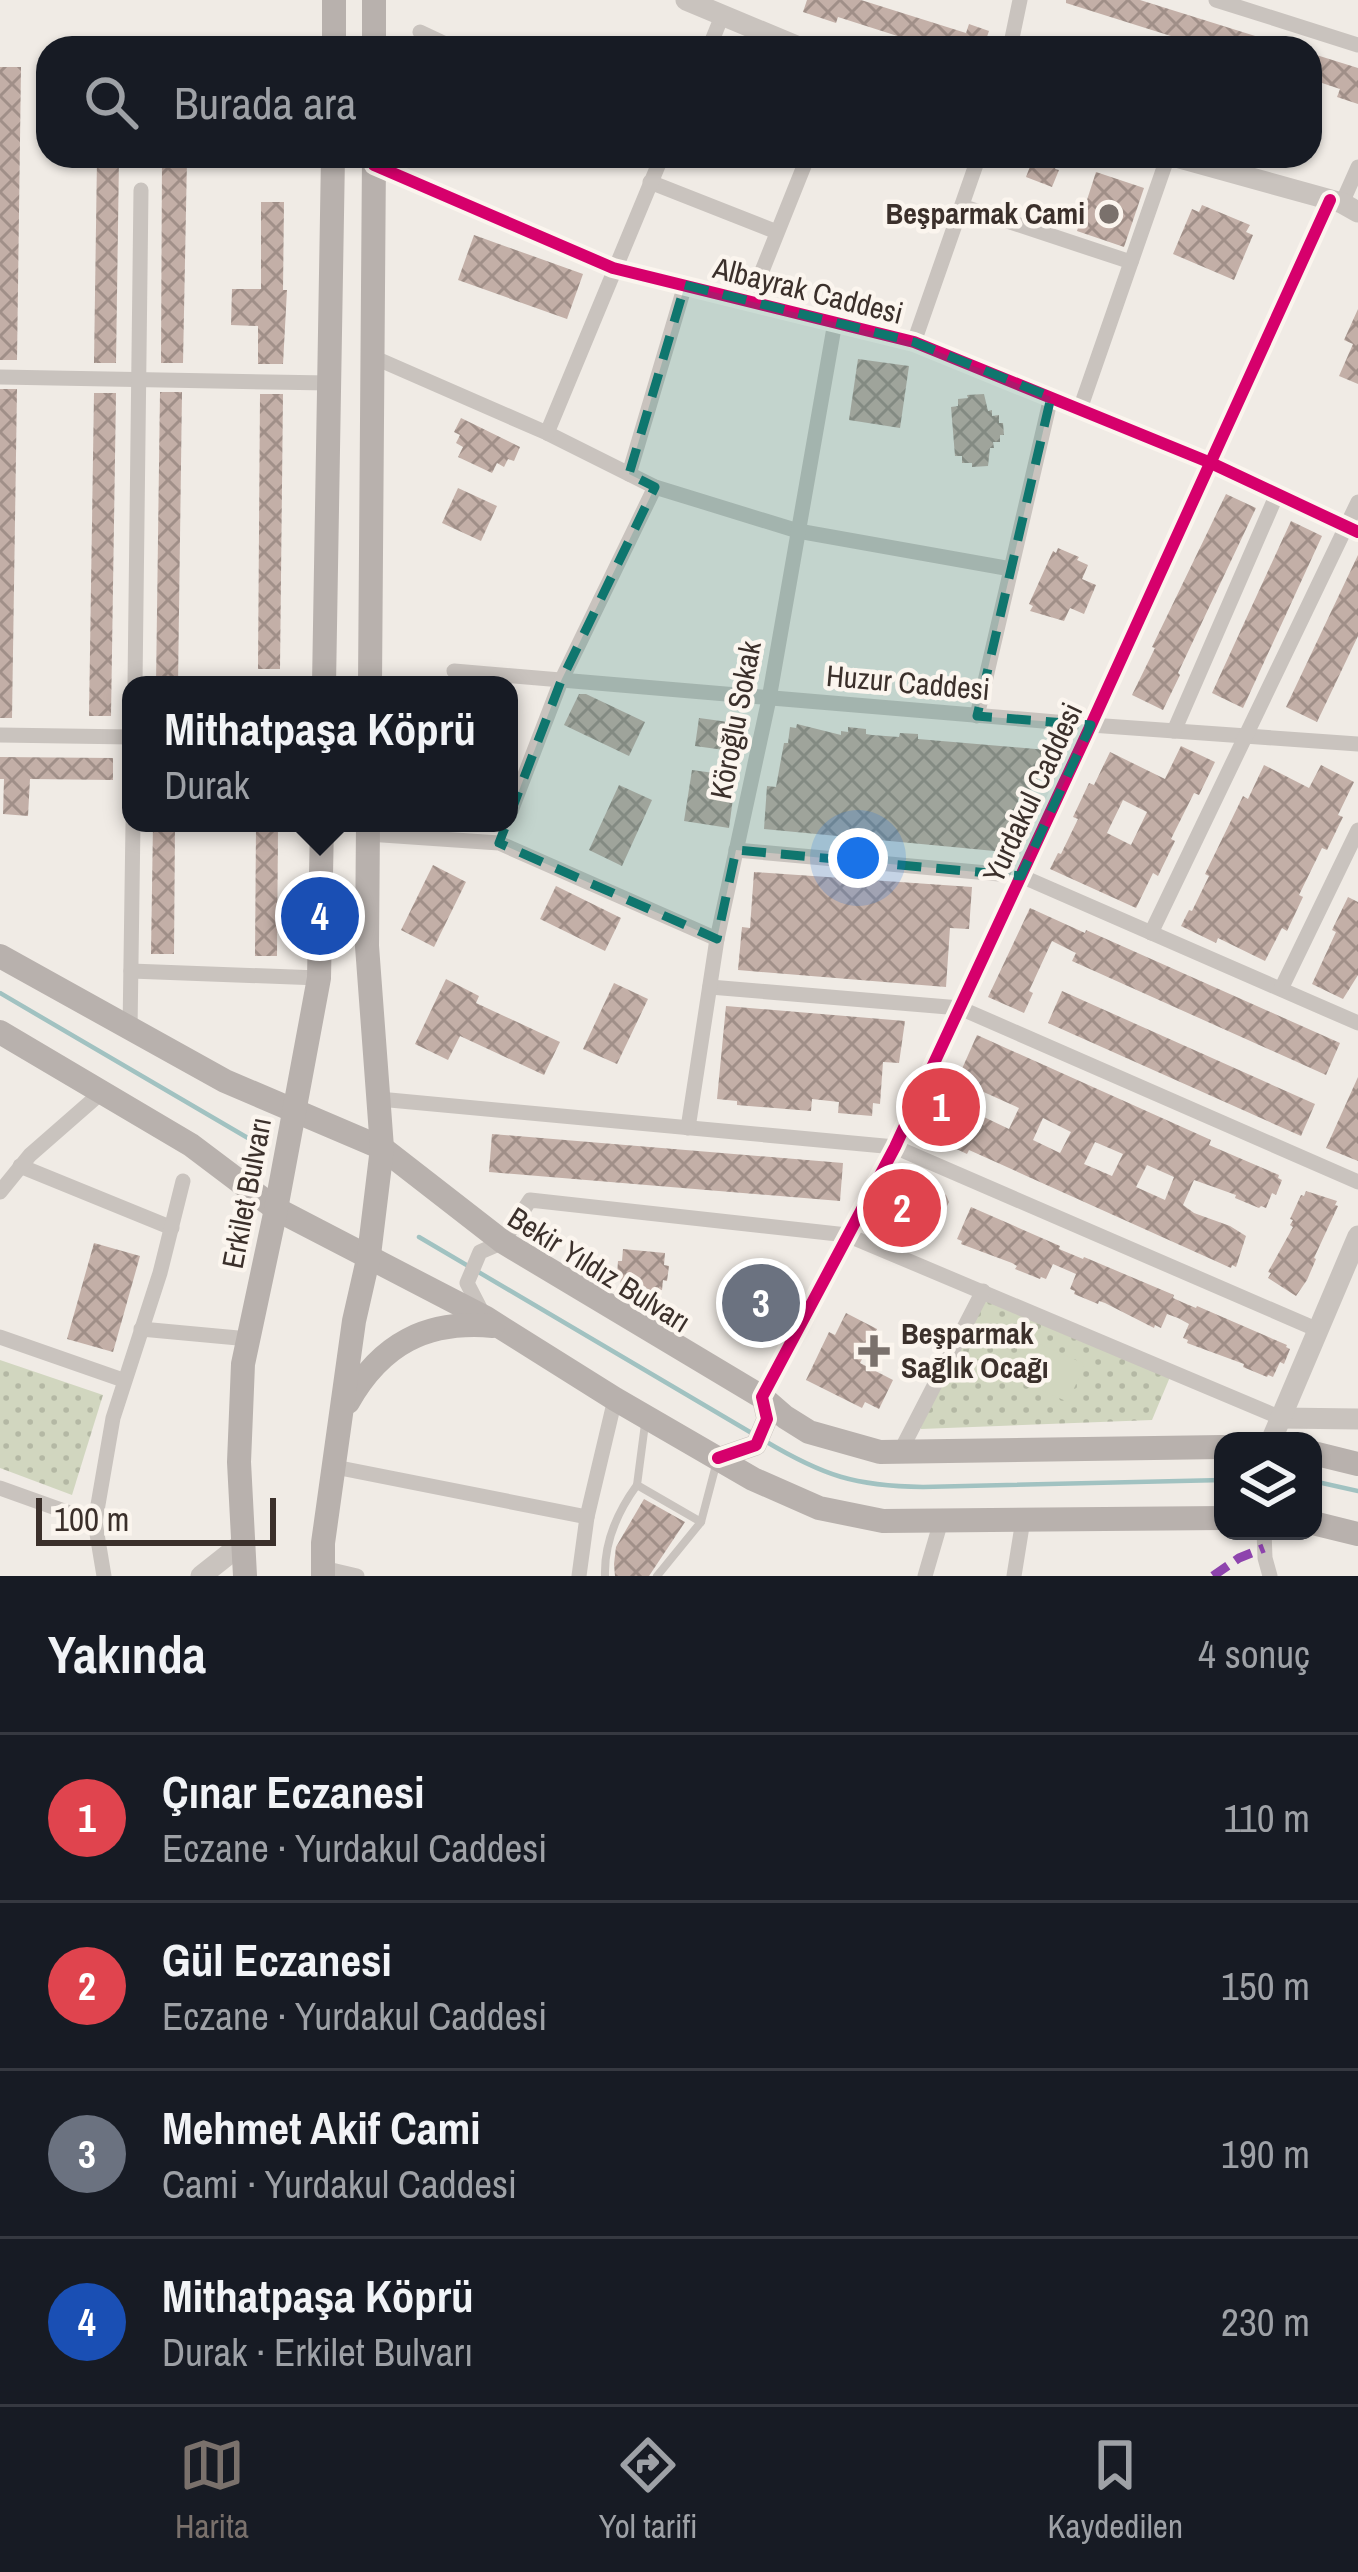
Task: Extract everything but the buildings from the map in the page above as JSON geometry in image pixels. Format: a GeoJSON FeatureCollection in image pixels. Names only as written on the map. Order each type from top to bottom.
{"type":"FeatureCollection","features":[{"type":"Feature","properties":{"kind":"main road"},"geometry":{"type":"LineString","coordinates":[[334,0],[334,36]]}},
{"type":"Feature","properties":{"kind":"main road"},"geometry":{"type":"LineString","coordinates":[[374,0],[374,36]]}},
{"type":"Feature","properties":{"kind":"main road"},"geometry":{"type":"LineString","coordinates":[[324,676],[334,168]]}},
{"type":"Feature","properties":{"kind":"main road"},"geometry":{"type":"LineString","coordinates":[[370,676],[374,168]]}},
{"type":"Feature","properties":{"kind":"main road","name":"Erkilet Bulvarı"},"geometry":{"type":"LineString","coordinates":[[245,1576],[239,1462],[243,1364],[319,979],[322,832]]}},
{"type":"Feature","properties":{"kind":"main road"},"geometry":{"type":"LineString","coordinates":[[323,1572],[323,1543],[382,1148],[367,946],[368,832]]}},
{"type":"Feature","properties":{"kind":"main road","name":"Bekir Yıldız Bulvarı"},"geometry":{"type":"LineString","coordinates":[[0,956],[225,1082],[382,1148],[492,1247],[809,1432],[880,1452],[1214,1447]]}},
{"type":"Feature","properties":{"kind":"main road"},"geometry":{"type":"LineString","coordinates":[[0,1032],[191,1145],[276,1209],[492,1322],[774,1491],[819,1508],[883,1521],[1214,1518]]}},
{"type":"Feature","properties":{"kind":"main road"},"geometry":{"type":"LineString","coordinates":[[234,1178],[255,1226],[263,1272]]}},
{"type":"Feature","properties":{"kind":"main road"},"geometry":{"type":"LineString","coordinates":[[342,1414],[370,1369],[405,1340],[424,1331],[492,1322]]}},
{"type":"Feature","properties":{"kind":"main road"},"geometry":{"type":"LineString","coordinates":[[1322,1455],[1358,1464]]}},
{"type":"Feature","properties":{"kind":"main road"},"geometry":{"type":"LineString","coordinates":[[1322,1525],[1358,1534]]}},
{"type":"Feature","properties":{"kind":"street"},"geometry":{"type":"LineString","coordinates":[[686,0],[771,36]]}},
{"type":"Feature","properties":{"kind":"street"},"geometry":{"type":"LineString","coordinates":[[1012,36],[1020,0]]}},
{"type":"Feature","properties":{"kind":"street"},"geometry":{"type":"LineString","coordinates":[[1216,0],[1358,45]]}},
{"type":"Feature","properties":{"kind":"street"},"geometry":{"type":"LineString","coordinates":[[714,36],[722,16]]}},
{"type":"Feature","properties":{"kind":"street"},"geometry":{"type":"LineString","coordinates":[[420,32],[428,36]]}},
{"type":"Feature","properties":{"kind":"street","name":"Yurdakul Caddesi"},"geometry":{"type":"LineString","coordinates":[[765,1408],[847,1234],[896,1147],[1211,463],[1358,167]]}},
{"type":"Feature","properties":{"kind":"street","name":"Albayrak Caddesi"},"geometry":{"type":"LineString","coordinates":[[392,168],[613,268],[914,342],[1211,463],[1352,529]]}},
{"type":"Feature","properties":{"kind":"street"},"geometry":{"type":"LineString","coordinates":[[547,433],[656,168]]}},
{"type":"Feature","properties":{"kind":"street"},"geometry":{"type":"LineString","coordinates":[[750,301],[803,168]]}},
{"type":"Feature","properties":{"kind":"street"},"geometry":{"type":"LineString","coordinates":[[914,342],[976,168]]}},
{"type":"Feature","properties":{"kind":"street"},"geometry":{"type":"LineString","coordinates":[[1080,409],[1166,168]]}},
{"type":"Feature","properties":{"kind":"street"},"geometry":{"type":"LineString","coordinates":[[1212,168],[1343,205]]}},
{"type":"Feature","properties":{"kind":"street"},"geometry":{"type":"LineString","coordinates":[[650,182],[777,232]]}},
{"type":"Feature","properties":{"kind":"street"},"geometry":{"type":"LineString","coordinates":[[135,676],[141,190]]}},
{"type":"Feature","properties":{"kind":"street"},"geometry":{"type":"LineString","coordinates":[[962,206],[1131,262]]}},
{"type":"Feature","properties":{"kind":"street"},"geometry":{"type":"LineString","coordinates":[[629,474],[685,285]]}},
{"type":"Feature","properties":{"kind":"street","name":"Köroğlu Sokak"},"geometry":{"type":"LineString","coordinates":[[688,1128],[717,939],[769,699],[836,322]]}},
{"type":"Feature","properties":{"kind":"street"},"geometry":{"type":"LineString","coordinates":[[373,357],[547,433],[655,487],[798,532],[1011,569]]}},
{"type":"Feature","properties":{"kind":"street"},"geometry":{"type":"LineString","coordinates":[[0,377],[329,383]]}},
{"type":"Feature","properties":{"kind":"street"},"geometry":{"type":"LineString","coordinates":[[976,716],[1051,397]]}},
{"type":"Feature","properties":{"kind":"street"},"geometry":{"type":"LineString","coordinates":[[518,794],[561,681],[655,487]]}},
{"type":"Feature","properties":{"kind":"street"},"geometry":{"type":"LineString","coordinates":[[1174,731],[1277,494]]}},
{"type":"Feature","properties":{"kind":"street"},"geometry":{"type":"LineString","coordinates":[[1151,933],[1352,529],[1358,502]]}},
{"type":"Feature","properties":{"kind":"street","name":"Huzur Caddesi"},"geometry":{"type":"LineString","coordinates":[[454,671],[508,676]]}},
{"type":"Feature","properties":{"kind":"street","name":"Huzur Caddesi"},"geometry":{"type":"LineString","coordinates":[[518,677],[1358,744]]}},
{"type":"Feature","properties":{"kind":"street"},"geometry":{"type":"LineString","coordinates":[[0,735],[122,737]]}},
{"type":"Feature","properties":{"kind":"street"},"geometry":{"type":"LineString","coordinates":[[1281,989],[1358,830]]}},
{"type":"Feature","properties":{"kind":"street"},"geometry":{"type":"LineString","coordinates":[[130,1030],[133,832]]}},
{"type":"Feature","properties":{"kind":"street"},"geometry":{"type":"LineString","coordinates":[[403,832],[499,843],[717,939]]}},
{"type":"Feature","properties":{"kind":"street"},"geometry":{"type":"LineString","coordinates":[[499,843],[503,832]]}},
{"type":"Feature","properties":{"kind":"street"},"geometry":{"type":"LineString","coordinates":[[736,850],[1021,876],[1358,1023]]}},
{"type":"Feature","properties":{"kind":"street"},"geometry":{"type":"LineString","coordinates":[[131,971],[319,979]]}},
{"type":"Feature","properties":{"kind":"street"},"geometry":{"type":"LineString","coordinates":[[710,987],[960,1008],[1358,1182]]}},
{"type":"Feature","properties":{"kind":"street"},"geometry":{"type":"LineString","coordinates":[[0,1192],[20,1166],[103,1092]]}},
{"type":"Feature","properties":{"kind":"street"},"geometry":{"type":"LineString","coordinates":[[379,1100],[896,1147],[1318,1330]]}},
{"type":"Feature","properties":{"kind":"street"},"geometry":{"type":"LineString","coordinates":[[20,1166],[172,1228]]}},
{"type":"Feature","properties":{"kind":"street"},"geometry":{"type":"LineString","coordinates":[[104,1576],[95,1522],[110,1436],[183,1181]]}},
{"type":"Feature","properties":{"kind":"street"},"geometry":{"type":"LineString","coordinates":[[492,1322],[467,1283],[530,1200],[847,1234],[1281,1418],[1358,1419]]}},
{"type":"Feature","properties":{"kind":"street"},"geometry":{"type":"LineString","coordinates":[[1275,1432],[1358,1236]]}},
{"type":"Feature","properties":{"kind":"street"},"geometry":{"type":"LineString","coordinates":[[900,1452],[983,1291]]}},
{"type":"Feature","properties":{"kind":"street"},"geometry":{"type":"LineString","coordinates":[[141,1328],[249,1339]]}},
{"type":"Feature","properties":{"kind":"street"},"geometry":{"type":"LineString","coordinates":[[0,1337],[123,1380]]}},
{"type":"Feature","properties":{"kind":"street"},"geometry":{"type":"LineString","coordinates":[[579,1576],[587,1517],[615,1399]]}},
{"type":"Feature","properties":{"kind":"street"},"geometry":{"type":"LineString","coordinates":[[718,1457],[756,1444],[765,1408]]}},
{"type":"Feature","properties":{"kind":"street"},"geometry":{"type":"LineString","coordinates":[[335,1467],[587,1517]]}},
{"type":"Feature","properties":{"kind":"street"},"geometry":{"type":"LineString","coordinates":[[0,1488],[95,1522]]}},
{"type":"Feature","properties":{"kind":"street"},"geometry":{"type":"LineString","coordinates":[[1013,1576],[1023,1520]]}},
{"type":"Feature","properties":{"kind":"street"},"geometry":{"type":"LineString","coordinates":[[926,1576],[941,1521]]}},
{"type":"Feature","properties":{"kind":"street"},"geometry":{"type":"LineString","coordinates":[[1264,1540],[1270,1576]]}},
{"type":"Feature","properties":{"kind":"street"},"geometry":{"type":"LineString","coordinates":[[201,1576],[244,1542]]}},
{"type":"Feature","properties":{"kind":"street"},"geometry":{"type":"LineString","coordinates":[[323,1572],[357,1576]]}},
{"type":"Feature","properties":{"kind":"lane"},"geometry":{"type":"LineString","coordinates":[[605,1576],[615,1522],[637,1485],[645,1417]]}},
{"type":"Feature","properties":{"kind":"lane"},"geometry":{"type":"LineString","coordinates":[[657,1576],[701,1522],[718,1457]]}},
{"type":"Feature","properties":{"kind":"lane"},"geometry":{"type":"LineString","coordinates":[[637,1485],[701,1522]]}},
{"type":"Feature","properties":{"kind":"highlighted area"},"geometry":{"type":"Polygon","coordinates":[[[685,285],[914,342],[1051,397],[977,716],[1091,725],[1021,876],[736,850],[717,939],[499,843],[561,681],[655,487],[629,474],[685,285]]]}},
{"type":"Feature","properties":{"kind":"green space"},"geometry":{"type":"Polygon","coordinates":[[[982,1293],[1170,1377],[1152,1420],[921,1429],[918,1417],[982,1293]]]}},
{"type":"Feature","properties":{"kind":"green space"},"geometry":{"type":"Polygon","coordinates":[[[1026,1338],[1085,1364],[1068,1402],[1009,1376],[1026,1338]]]}},
{"type":"Feature","properties":{"kind":"green space"},"geometry":{"type":"Polygon","coordinates":[[[0,1360],[103,1395],[72,1495],[0,1468],[0,1360]]]}},
{"type":"Feature","properties":{"kind":"waterway"},"geometry":{"type":"LineString","coordinates":[[0,993],[253,1141]]}},
{"type":"Feature","properties":{"kind":"waterway"},"geometry":{"type":"LineString","coordinates":[[419,1237],[755,1435]]}},
{"type":"Feature","properties":{"kind":"waterway"},"geometry":{"type":"LineString","coordinates":[[765,1441],[841,1477],[899,1486],[1214,1480]]}},
{"type":"Feature","properties":{"kind":"waterway"},"geometry":{"type":"LineString","coordinates":[[1322,1483],[1358,1491]]}},
{"type":"Feature","properties":{"kind":"marked path"},"geometry":{"type":"LineString","coordinates":[[1213,1576],[1264,1548]]}},
{"type":"Feature","properties":{"kind":"cycle path"},"geometry":{"type":"LineString","coordinates":[[381,168],[613,268],[914,342],[1211,463],[1358,532]]}},
{"type":"Feature","properties":{"kind":"cycle path"},"geometry":{"type":"LineString","coordinates":[[718,1458],[756,1445],[767,1419],[762,1397],[895,1147],[1330,200]]}},
{"type":"Feature","properties":{"kind":"place","name":"Beşparmak Cami"},"geometry":{"type":"Point","coordinates":[1109,214]}},
{"type":"Feature","properties":{"kind":"place","name":"Mithatpaşa Köprü"},"geometry":{"type":"Point","coordinates":[320,916]}},
{"type":"Feature","properties":{"kind":"place","name":"Çınar Eczanesi"},"geometry":{"type":"Point","coordinates":[941,1107]}},
{"type":"Feature","properties":{"kind":"place","name":"Gül Eczanesi"},"geometry":{"type":"Point","coordinates":[902,1208]}},
{"type":"Feature","properties":{"kind":"place","name":"Mehmet Akif Cami"},"geometry":{"type":"Point","coordinates":[761,1303]}},
{"type":"Feature","properties":{"kind":"place","name":"Beşparmak Sağlık Ocağı"},"geometry":{"type":"Point","coordinates":[874,1351]}}]}
